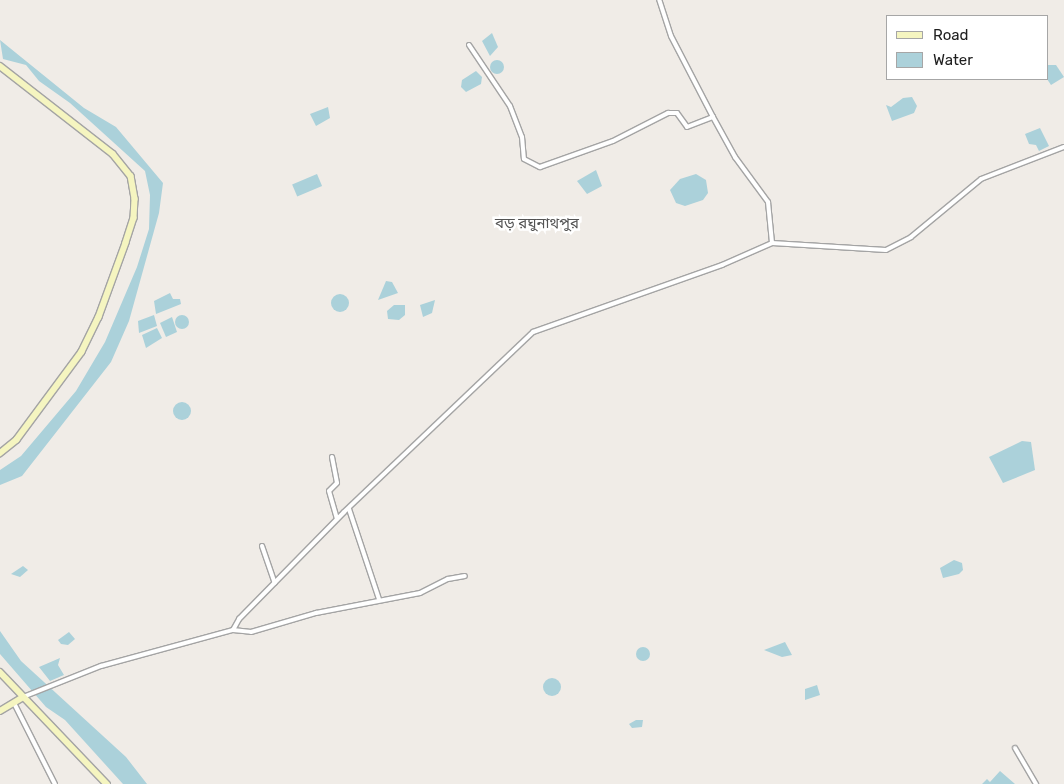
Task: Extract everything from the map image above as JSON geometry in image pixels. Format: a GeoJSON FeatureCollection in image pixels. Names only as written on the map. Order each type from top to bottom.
{"type":"FeatureCollection","features":[{"type":"Feature","properties":{"kind":"main road"},"geometry":{"type":"LineString","coordinates":[[0,66],[112,154],[131,176],[135,199],[134,218],[126,243],[99,317],[82,352],[17,440],[0,454]]}},
{"type":"Feature","properties":{"kind":"main road"},"geometry":{"type":"LineString","coordinates":[[0,672],[22,698],[107,784]]}},
{"type":"Feature","properties":{"kind":"main road"},"geometry":{"type":"LineString","coordinates":[[0,711],[22,698]]}},
{"type":"Feature","properties":{"kind":"street"},"geometry":{"type":"LineString","coordinates":[[659,0],[671,36],[735,157],[768,202],[772,243]]}},
{"type":"Feature","properties":{"kind":"street"},"geometry":{"type":"LineString","coordinates":[[469,45],[510,106],[522,137],[524,159],[540,167],[613,141],[668,113],[677,113],[687,128],[714,117]]}},
{"type":"Feature","properties":{"kind":"street"},"geometry":{"type":"LineString","coordinates":[[233,630],[239,619],[337,518],[349,509],[533,332],[722,265],[772,243],[886,250],[911,237],[981,179],[1064,147]]}},
{"type":"Feature","properties":{"kind":"street"},"geometry":{"type":"LineString","coordinates":[[332,457],[337,483],[329,491],[337,518]]}},
{"type":"Feature","properties":{"kind":"street"},"geometry":{"type":"LineString","coordinates":[[349,509],[379,599]]}},
{"type":"Feature","properties":{"kind":"street"},"geometry":{"type":"LineString","coordinates":[[262,546],[275,583]]}},
{"type":"Feature","properties":{"kind":"street"},"geometry":{"type":"LineString","coordinates":[[22,698],[101,666],[233,630],[251,632],[379,599],[430,590],[448,579],[465,576]]}},
{"type":"Feature","properties":{"kind":"street"},"geometry":{"type":"LineString","coordinates":[[14,703],[55,784]]}},
{"type":"Feature","properties":{"kind":"street"},"geometry":{"type":"LineString","coordinates":[[1016,748],[1036,784]]}},
{"type":"Feature","properties":{"kind":"water"},"geometry":{"type":"Polygon","coordinates":[[[492,33],[498,47],[490,56],[482,41],[492,33]]]}},
{"type":"Feature","properties":{"kind":"water"},"geometry":{"type":"Polygon","coordinates":[[[0,40],[84,108],[116,127],[163,183],[159,213],[129,321],[111,362],[22,476],[0,485],[0,470],[21,456],[76,391],[105,342],[137,267],[149,229],[150,195],[145,171],[70,103],[39,81],[26,65],[3,59],[0,40]]]}},
{"type":"Feature","properties":{"kind":"water"},"geometry":{"type":"Polygon","coordinates":[[[497,60],[502,62],[504,67],[502,72],[497,74],[492,72],[490,67],[492,62],[497,60]]]}},
{"type":"Feature","properties":{"kind":"water"},"geometry":{"type":"Polygon","coordinates":[[[1049,65],[1056,65],[1064,77],[1051,85],[1048,80],[1049,65]]]}},
{"type":"Feature","properties":{"kind":"water"},"geometry":{"type":"Polygon","coordinates":[[[476,71],[482,77],[481,84],[466,92],[461,87],[462,80],[476,71]]]}},
{"type":"Feature","properties":{"kind":"water"},"geometry":{"type":"Polygon","coordinates":[[[912,97],[917,106],[914,113],[892,121],[886,105],[891,107],[903,98],[912,97]]]}},
{"type":"Feature","properties":{"kind":"water"},"geometry":{"type":"Polygon","coordinates":[[[328,107],[330,118],[316,126],[310,114],[328,107]]]}},
{"type":"Feature","properties":{"kind":"water"},"geometry":{"type":"Polygon","coordinates":[[[1040,128],[1049,146],[1039,151],[1036,145],[1029,144],[1025,134],[1040,128]]]}},
{"type":"Feature","properties":{"kind":"water"},"geometry":{"type":"Polygon","coordinates":[[[596,170],[602,186],[587,194],[577,181],[596,170]]]}},
{"type":"Feature","properties":{"kind":"water"},"geometry":{"type":"Polygon","coordinates":[[[317,174],[322,186],[297,197],[292,185],[317,174]]]}},
{"type":"Feature","properties":{"kind":"water"},"geometry":{"type":"Polygon","coordinates":[[[696,174],[706,180],[708,193],[703,200],[685,206],[676,203],[670,190],[680,179],[696,174]]]}},
{"type":"Feature","properties":{"kind":"water"},"geometry":{"type":"Polygon","coordinates":[[[386,281],[392,282],[398,293],[378,300],[386,281]]]}},
{"type":"Feature","properties":{"kind":"water"},"geometry":{"type":"Polygon","coordinates":[[[170,293],[173,299],[180,299],[181,304],[156,314],[154,301],[170,293]]]}},
{"type":"Feature","properties":{"kind":"water"},"geometry":{"type":"Polygon","coordinates":[[[340,294],[346,297],[349,303],[346,309],[340,312],[334,309],[331,303],[334,297],[340,294]]]}},
{"type":"Feature","properties":{"kind":"water"},"geometry":{"type":"Polygon","coordinates":[[[435,300],[432,313],[423,317],[420,305],[435,300]]]}},
{"type":"Feature","properties":{"kind":"water"},"geometry":{"type":"Polygon","coordinates":[[[394,305],[405,305],[405,315],[399,320],[388,319],[387,311],[394,305]]]}},
{"type":"Feature","properties":{"kind":"water"},"geometry":{"type":"Polygon","coordinates":[[[154,315],[157,326],[139,333],[138,321],[154,315]]]}},
{"type":"Feature","properties":{"kind":"water"},"geometry":{"type":"Polygon","coordinates":[[[182,315],[187,317],[189,322],[187,327],[182,329],[177,327],[175,322],[177,317],[182,315]]]}},
{"type":"Feature","properties":{"kind":"water"},"geometry":{"type":"Polygon","coordinates":[[[172,317],[177,332],[166,337],[160,323],[172,317]]]}},
{"type":"Feature","properties":{"kind":"water"},"geometry":{"type":"Polygon","coordinates":[[[157,328],[162,338],[146,348],[142,335],[157,328]]]}},
{"type":"Feature","properties":{"kind":"water"},"geometry":{"type":"Polygon","coordinates":[[[182,402],[188,405],[191,411],[188,417],[182,420],[176,417],[173,411],[176,405],[182,402]]]}},
{"type":"Feature","properties":{"kind":"water"},"geometry":{"type":"Polygon","coordinates":[[[1022,441],[1031,442],[1035,470],[1003,483],[989,457],[1022,441]]]}},
{"type":"Feature","properties":{"kind":"water"},"geometry":{"type":"Polygon","coordinates":[[[954,560],[962,563],[963,570],[959,574],[943,578],[940,568],[954,560]]]}},
{"type":"Feature","properties":{"kind":"water"},"geometry":{"type":"Polygon","coordinates":[[[23,566],[28,570],[20,577],[11,574],[23,566]]]}},
{"type":"Feature","properties":{"kind":"water"},"geometry":{"type":"Polygon","coordinates":[[[0,631],[21,661],[126,757],[147,784],[123,784],[65,720],[46,707],[0,654],[0,631]]]}},
{"type":"Feature","properties":{"kind":"water"},"geometry":{"type":"Polygon","coordinates":[[[69,632],[75,639],[68,645],[61,644],[58,640],[69,632]]]}},
{"type":"Feature","properties":{"kind":"water"},"geometry":{"type":"Polygon","coordinates":[[[785,642],[792,655],[782,657],[764,650],[785,642]]]}},
{"type":"Feature","properties":{"kind":"water"},"geometry":{"type":"Polygon","coordinates":[[[643,647],[648,649],[650,654],[648,659],[643,661],[638,659],[636,654],[638,649],[643,647]]]}},
{"type":"Feature","properties":{"kind":"water"},"geometry":{"type":"Polygon","coordinates":[[[60,658],[58,665],[64,675],[50,681],[39,667],[60,658]]]}},
{"type":"Feature","properties":{"kind":"water"},"geometry":{"type":"Polygon","coordinates":[[[552,678],[558,681],[561,687],[558,693],[552,696],[546,693],[543,687],[546,681],[552,678]]]}},
{"type":"Feature","properties":{"kind":"water"},"geometry":{"type":"Polygon","coordinates":[[[817,685],[820,695],[805,700],[805,689],[817,685]]]}},
{"type":"Feature","properties":{"kind":"water"},"geometry":{"type":"Polygon","coordinates":[[[636,720],[643,720],[642,727],[632,728],[629,724],[636,720]]]}},
{"type":"Feature","properties":{"kind":"water"},"geometry":{"type":"Polygon","coordinates":[[[1000,771],[1015,784],[982,784],[987,779],[990,782],[1000,771]]]}},
{"type":"Feature","properties":{"kind":"district","name":"বড় রঘুনাথপুর"},"geometry":{"type":"Point","coordinates":[537,224]}}]}
